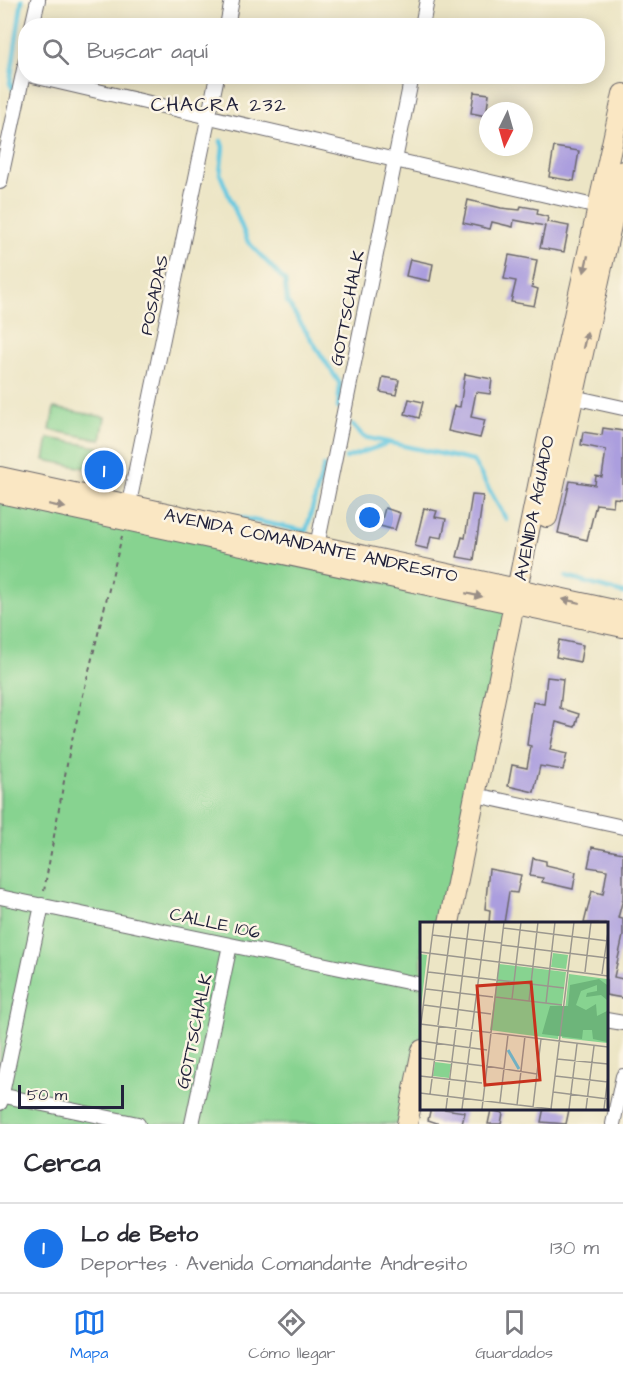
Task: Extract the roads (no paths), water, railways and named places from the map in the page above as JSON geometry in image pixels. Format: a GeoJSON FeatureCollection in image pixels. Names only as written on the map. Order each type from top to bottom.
{"type":"FeatureCollection","features":[{"type":"Feature","properties":{"kind":"main road","name":"AVENIDA AGUADO"},"geometry":{"type":"LineString","coordinates":[[449,922],[522,598],[573,397],[612,210],[623,94]]}},
{"type":"Feature","properties":{"kind":"main road","name":"AVENIDA AGUADO"},"geometry":{"type":"LineString","coordinates":[[458,922],[485,797],[557,393],[623,171]]}},
{"type":"Feature","properties":{"kind":"main road","name":"AVENIDA COMANDANTE ANDRESITO"},"geometry":{"type":"LineString","coordinates":[[0,477],[127,513],[522,598],[623,612]]}},
{"type":"Feature","properties":{"kind":"main road","name":"AVENIDA COMANDANTE ANDRESITO"},"geometry":{"type":"LineString","coordinates":[[0,493],[317,546],[522,598],[623,627]]}},
{"type":"Feature","properties":{"kind":"main road"},"geometry":{"type":"LineString","coordinates":[[407,1124],[420,1060]]}},
{"type":"Feature","properties":{"kind":"main road"},"geometry":{"type":"LineString","coordinates":[[415,1124],[420,1100]]}},
{"type":"Feature","properties":{"kind":"street"},"geometry":{"type":"LineString","coordinates":[[34,18],[38,0]]}},
{"type":"Feature","properties":{"kind":"street"},"geometry":{"type":"LineString","coordinates":[[229,18],[232,0]]}},
{"type":"Feature","properties":{"kind":"street"},"geometry":{"type":"LineString","coordinates":[[424,18],[427,0]]}},
{"type":"Feature","properties":{"kind":"street"},"geometry":{"type":"LineString","coordinates":[[0,182],[25,84]]}},
{"type":"Feature","properties":{"kind":"street"},"geometry":{"type":"LineString","coordinates":[[66,84],[612,210]]}},
{"type":"Feature","properties":{"kind":"street","name":"POSADAS"},"geometry":{"type":"LineString","coordinates":[[127,513],[214,84]]}},
{"type":"Feature","properties":{"kind":"street","name":"GOTTSCHALK"},"geometry":{"type":"LineString","coordinates":[[317,546],[410,84]]}},
{"type":"Feature","properties":{"kind":"street"},"geometry":{"type":"LineString","coordinates":[[573,397],[623,408]]}},
{"type":"Feature","properties":{"kind":"street"},"geometry":{"type":"LineString","coordinates":[[485,797],[623,827]]}},
{"type":"Feature","properties":{"kind":"street","name":"CALLE 106"},"geometry":{"type":"LineString","coordinates":[[0,897],[420,985]]}},
{"type":"Feature","properties":{"kind":"street"},"geometry":{"type":"LineString","coordinates":[[42,905],[1,1098],[138,1124]]}},
{"type":"Feature","properties":{"kind":"street","name":"GOTTSCHALK"},"geometry":{"type":"LineString","coordinates":[[192,1124],[231,945]]}},
{"type":"Feature","properties":{"kind":"street"},"geometry":{"type":"LineString","coordinates":[[608,1020],[623,1023]]}},
{"type":"Feature","properties":{"kind":"street"},"geometry":{"type":"LineString","coordinates":[[613,1124],[623,1076]]}},
{"type":"Feature","properties":{"kind":"waterway"},"geometry":{"type":"LineString","coordinates":[[19,18],[22,0]]}},
{"type":"Feature","properties":{"kind":"waterway"},"geometry":{"type":"LineString","coordinates":[[13,89],[10,83],[18,28]]}},
{"type":"Feature","properties":{"kind":"waterway"},"geometry":{"type":"LineString","coordinates":[[221,141],[223,147],[220,174],[248,242],[285,281],[287,302],[340,384],[338,408]]}},
{"type":"Feature","properties":{"kind":"waterway"},"geometry":{"type":"LineString","coordinates":[[353,425],[364,437],[473,461],[506,519]]}},
{"type":"Feature","properties":{"kind":"waterway"},"geometry":{"type":"LineString","coordinates":[[346,458],[389,443]]}},
{"type":"Feature","properties":{"kind":"waterway"},"geometry":{"type":"LineString","coordinates":[[212,512],[306,531],[324,466]]}},
{"type":"Feature","properties":{"kind":"waterway"},"geometry":{"type":"LineString","coordinates":[[566,577],[623,593]]}},
{"type":"Feature","properties":{"kind":"place","name":"Lo de Beto"},"geometry":{"type":"Point","coordinates":[104,470]}},
{"type":"Feature","properties":{"kind":"district","name":"CHACRA 232"},"geometry":{"type":"Point","coordinates":[219,104]}}]}
